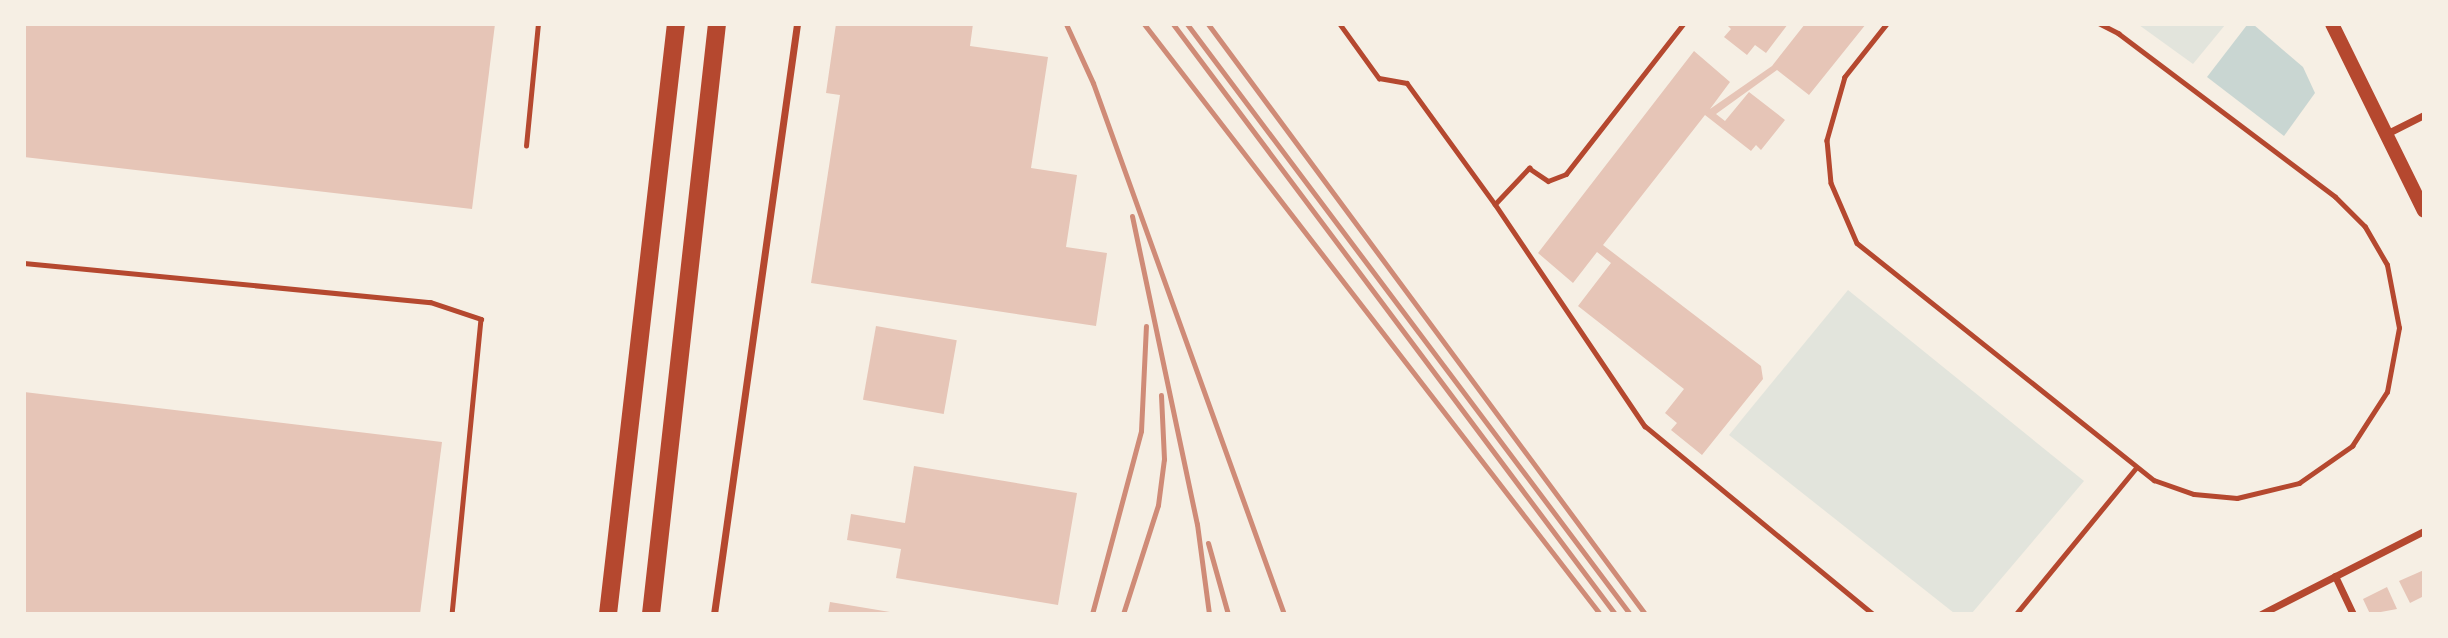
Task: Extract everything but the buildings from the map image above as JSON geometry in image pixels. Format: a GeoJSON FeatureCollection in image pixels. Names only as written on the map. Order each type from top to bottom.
{"type":"FeatureCollection","features":[{"type":"Feature","properties":{"kind":"highway"},"geometry":{"type":"LineString","coordinates":[[608,614],[676,24]]}},
{"type":"Feature","properties":{"kind":"highway"},"geometry":{"type":"LineString","coordinates":[[651,614],[717,24]]}},
{"type":"Feature","properties":{"kind":"main road"},"geometry":{"type":"LineString","coordinates":[[2332,24],[2424,211]]}},
{"type":"Feature","properties":{"kind":"street"},"geometry":{"type":"LineString","coordinates":[[714,614],[797,24]]}},
{"type":"Feature","properties":{"kind":"street"},"geometry":{"type":"LineString","coordinates":[[2386,134],[2424,115]]}},
{"type":"Feature","properties":{"kind":"street"},"geometry":{"type":"LineString","coordinates":[[2261,614],[2424,531]]}},
{"type":"Feature","properties":{"kind":"street"},"geometry":{"type":"LineString","coordinates":[[2335,576],[2353,614]]}},
{"type":"Feature","properties":{"kind":"lane"},"geometry":{"type":"LineString","coordinates":[[526,146],[538,24]]}},
{"type":"Feature","properties":{"kind":"lane"},"geometry":{"type":"LineString","coordinates":[[1340,24],[1379,78],[1407,83],[1495,204],[1645,426],[1873,614]]}},
{"type":"Feature","properties":{"kind":"lane"},"geometry":{"type":"LineString","coordinates":[[1495,204],[1529,168],[1548,181],[1566,174],[1683,24]]}},
{"type":"Feature","properties":{"kind":"lane"},"geometry":{"type":"LineString","coordinates":[[1887,24],[1856,58],[1830,118],[1830,183],[1845,224],[1857,243],[2135,469],[2173,489],[2226,498],[2279,491],[2318,474],[2352,446],[2378,412],[2398,350],[2398,307],[2387,265],[2351,211],[2119,34],[2099,24]]}},
{"type":"Feature","properties":{"kind":"lane"},"geometry":{"type":"LineString","coordinates":[[24,263],[430,302],[481,319],[452,614]]}},
{"type":"Feature","properties":{"kind":"lane"},"geometry":{"type":"LineString","coordinates":[[2016,614],[2135,469]]}},
{"type":"Feature","properties":{"kind":"shaded area"},"geometry":{"type":"Polygon","coordinates":[[[2139,25],[2225,25],[2193,64],[2139,25]]]}},
{"type":"Feature","properties":{"kind":"shaded area"},"geometry":{"type":"Polygon","coordinates":[[[2247,25],[2254,25],[2303,67],[2315,93],[2284,136],[2207,77],[2247,25]]]}},
{"type":"Feature","properties":{"kind":"shaded area"},"geometry":{"type":"Polygon","coordinates":[[[1848,290],[2084,481],[1972,613],[1954,613],[1729,435],[1848,290]]]}},
{"type":"Feature","properties":{"kind":"railway"},"geometry":{"type":"LineString","coordinates":[[1066,24],[1093,83],[1284,614]]}},
{"type":"Feature","properties":{"kind":"railway"},"geometry":{"type":"LineString","coordinates":[[1144,24],[1600,614]]}},
{"type":"Feature","properties":{"kind":"railway"},"geometry":{"type":"LineString","coordinates":[[1173,24],[1615,614]]}},
{"type":"Feature","properties":{"kind":"railway"},"geometry":{"type":"LineString","coordinates":[[1187,24],[1630,614]]}},
{"type":"Feature","properties":{"kind":"railway"},"geometry":{"type":"LineString","coordinates":[[1208,24],[1645,614]]}},
{"type":"Feature","properties":{"kind":"railway"},"geometry":{"type":"LineString","coordinates":[[1132,216],[1197,524],[1209,614]]}},
{"type":"Feature","properties":{"kind":"railway"},"geometry":{"type":"LineString","coordinates":[[1092,614],[1141,431],[1146,326]]}},
{"type":"Feature","properties":{"kind":"railway"},"geometry":{"type":"LineString","coordinates":[[1123,614],[1158,505],[1164,459],[1161,395]]}},
{"type":"Feature","properties":{"kind":"railway"},"geometry":{"type":"LineString","coordinates":[[1208,543],[1228,614]]}}]}
